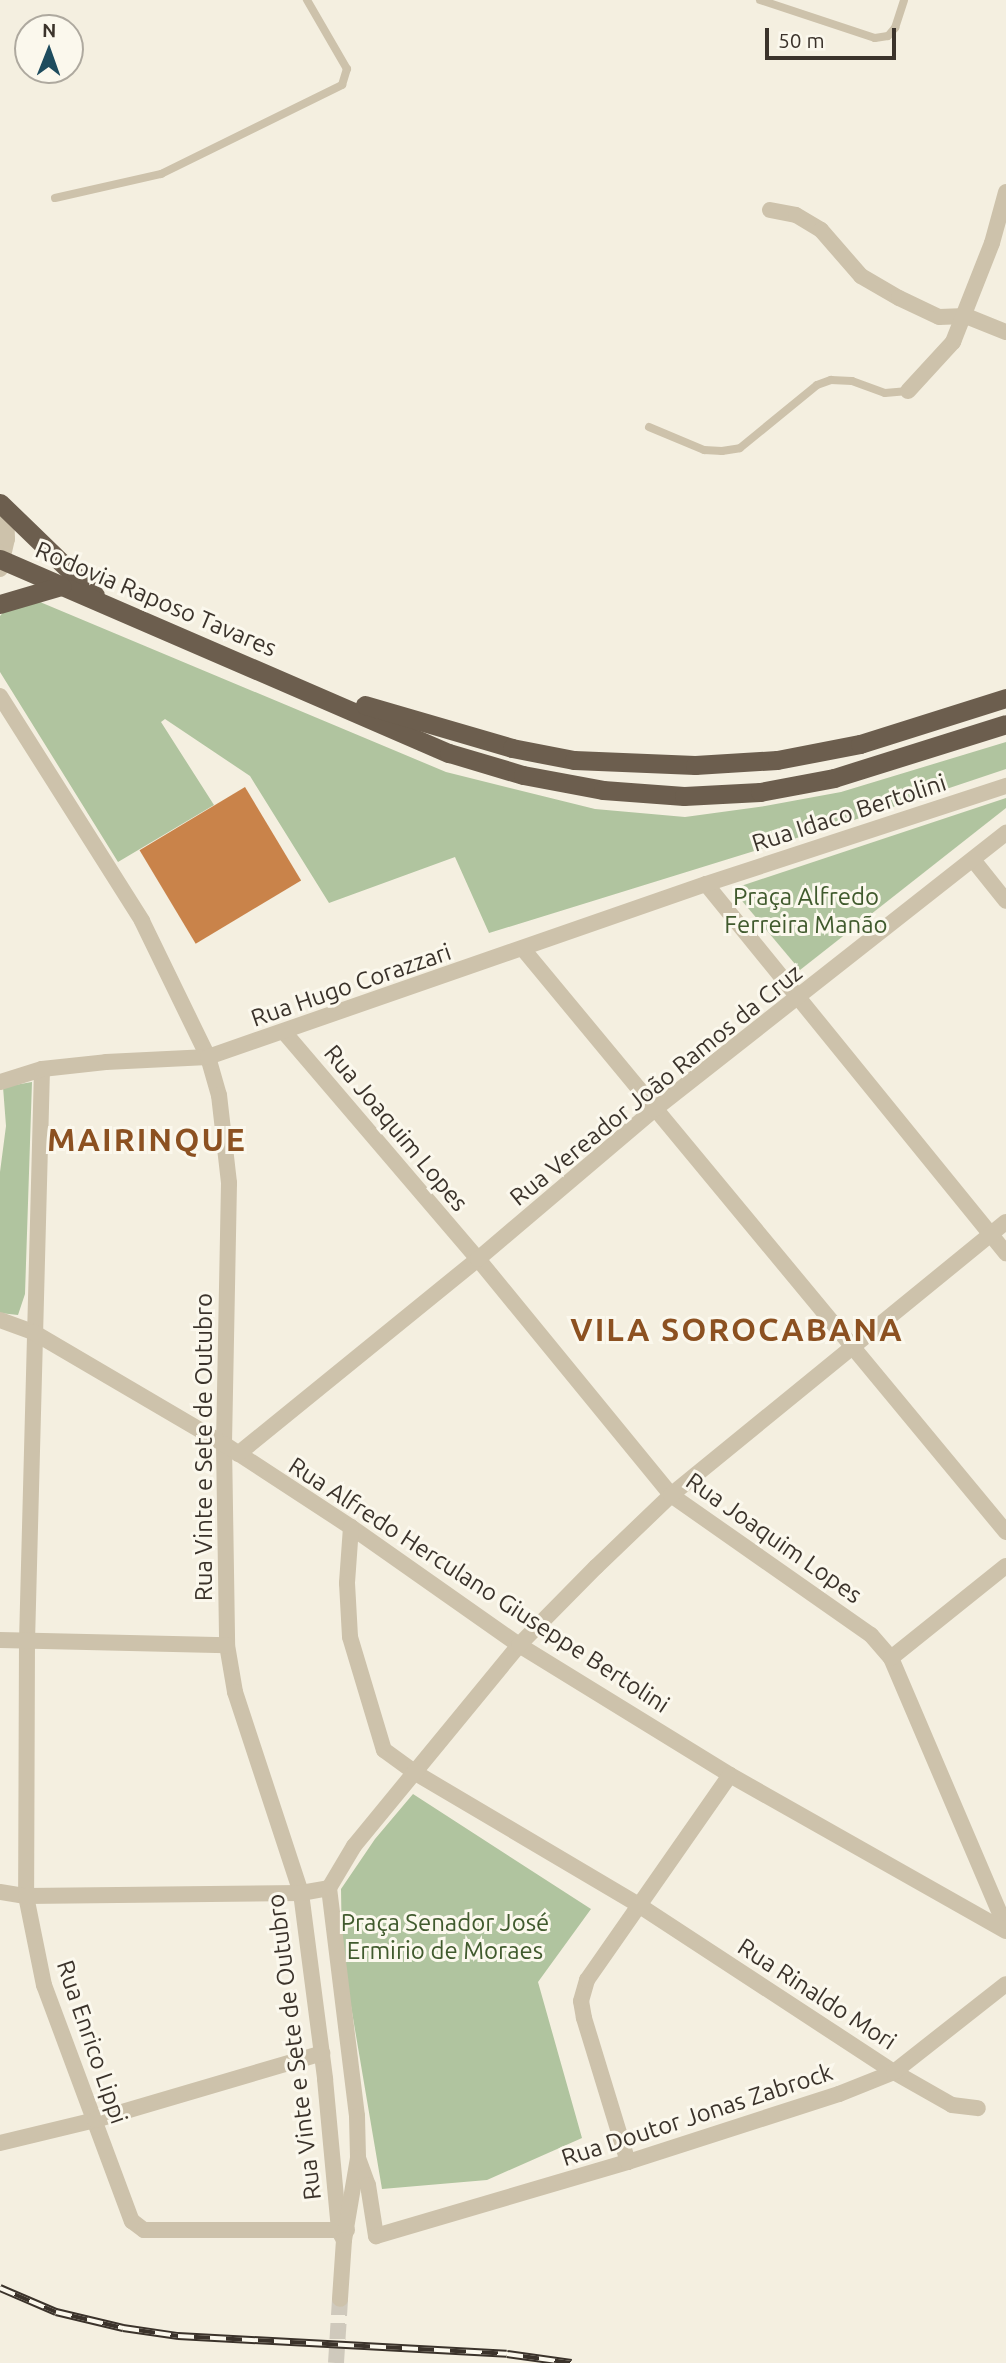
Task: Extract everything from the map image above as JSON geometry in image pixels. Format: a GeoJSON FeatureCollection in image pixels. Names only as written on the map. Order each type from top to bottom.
{"type":"FeatureCollection","features":[{"type":"Feature","properties":{"kind":"highway"},"geometry":{"type":"LineString","coordinates":[[3,506],[104,603]]}},
{"type":"Feature","properties":{"kind":"highway","name":"Rodovia Raposo Tavares"},"geometry":{"type":"LineString","coordinates":[[1,563],[104,603],[449,753],[523,775],[603,790],[684,796],[760,792],[834,778],[1006,724]]}},
{"type":"Feature","properties":{"kind":"highway"},"geometry":{"type":"LineString","coordinates":[[0,604],[61,586]]}},
{"type":"Feature","properties":{"kind":"highway","name":"Rodovia Raposo Tavares"},"geometry":{"type":"LineString","coordinates":[[293,684],[512,748],[574,760],[695,765],[777,760],[860,744],[1006,698]]}},
{"type":"Feature","properties":{"kind":"street"},"geometry":{"type":"LineString","coordinates":[[908,391],[953,342],[966,316],[992,243],[1006,192]]}},
{"type":"Feature","properties":{"kind":"street"},"geometry":{"type":"LineString","coordinates":[[770,210],[796,215],[821,230],[862,276],[899,298],[939,317],[966,316],[1006,332]]}},
{"type":"Feature","properties":{"kind":"street"},"geometry":{"type":"LineString","coordinates":[[1,563],[8,539],[3,506]]}},
{"type":"Feature","properties":{"kind":"street"},"geometry":{"type":"LineString","coordinates":[[0,726],[3,702]]}},
{"type":"Feature","properties":{"kind":"street","name":"Rua Vinte e Sete de Outubro"},"geometry":{"type":"LineString","coordinates":[[3,702],[142,921],[208,1057],[219,1095],[229,1183],[224,1444],[227,1645],[235,1692],[301,1893],[343,2234]]}},
{"type":"Feature","properties":{"kind":"street","name":"Rua Idaco Bertolini"},"geometry":{"type":"LineString","coordinates":[[706,884],[1006,786]]}},
{"type":"Feature","properties":{"kind":"street","name":"Rua Vereador João Ramos da Cruz"},"geometry":{"type":"LineString","coordinates":[[238,1454],[478,1259],[655,1109],[801,997],[1006,833]]}},
{"type":"Feature","properties":{"kind":"street"},"geometry":{"type":"LineString","coordinates":[[974,860],[1006,901]]}},
{"type":"Feature","properties":{"kind":"street"},"geometry":{"type":"LineString","coordinates":[[706,884],[801,997],[1006,1253]]}},
{"type":"Feature","properties":{"kind":"street","name":"Rua Hugo Corazzari"},"geometry":{"type":"LineString","coordinates":[[0,1082],[42,1069],[106,1062],[208,1057],[706,884]]}},
{"type":"Feature","properties":{"kind":"street"},"geometry":{"type":"LineString","coordinates":[[523,949],[1006,1532]]}},
{"type":"Feature","properties":{"kind":"street","name":"Rua Joaquim Lopes"},"geometry":{"type":"LineString","coordinates":[[284,1032],[478,1259],[671,1495],[871,1634],[891,1658],[1006,1930]]}},
{"type":"Feature","properties":{"kind":"street","name":"Rua Enrico Lippi"},"geometry":{"type":"LineString","coordinates":[[42,1069],[33,1332],[27,1641],[26,1896],[44,1985],[132,2221],[144,2230],[343,2234]]}},
{"type":"Feature","properties":{"kind":"street"},"geometry":{"type":"LineString","coordinates":[[0,1892],[26,1896],[301,1893],[329,1888],[354,1846],[519,1645],[671,1495],[851,1345],[1006,1222]]}},
{"type":"Feature","properties":{"kind":"street","name":"Rua Alfredo Herculano Giuseppe Bertolini"},"geometry":{"type":"LineString","coordinates":[[0,1320],[33,1332],[224,1444],[351,1527],[519,1645],[730,1775],[1006,1930]]}},
{"type":"Feature","properties":{"kind":"street","name":"Rua Rinaldo Mori"},"geometry":{"type":"LineString","coordinates":[[351,1527],[347,1583],[350,1637],[384,1750],[414,1772],[637,1904],[894,2071],[952,2105],[978,2108]]}},
{"type":"Feature","properties":{"kind":"street"},"geometry":{"type":"LineString","coordinates":[[891,1658],[1006,1566]]}},
{"type":"Feature","properties":{"kind":"street"},"geometry":{"type":"LineString","coordinates":[[0,1640],[227,1645]]}},
{"type":"Feature","properties":{"kind":"street"},"geometry":{"type":"LineString","coordinates":[[628,2162],[581,2001],[587,1980],[637,1904],[730,1775]]}},
{"type":"Feature","properties":{"kind":"street","name":"Rua Vinte e Sete de Outubro"},"geometry":{"type":"LineString","coordinates":[[329,1888],[357,2116],[358,2158],[343,2234],[340,2299]]}},
{"type":"Feature","properties":{"kind":"street","name":"Rua Doutor Jonas Zabrock"},"geometry":{"type":"LineString","coordinates":[[376,2236],[628,2162],[839,2094],[894,2071],[1006,1984]]}},
{"type":"Feature","properties":{"kind":"street"},"geometry":{"type":"LineString","coordinates":[[0,2143],[95,2120],[322,2053]]}},
{"type":"Feature","properties":{"kind":"street","name":"Rua Vinte e Sete de Outubro"},"geometry":{"type":"LineString","coordinates":[[358,2158],[368,2185],[376,2236]]}},
{"type":"Feature","properties":{"kind":"lane"},"geometry":{"type":"LineString","coordinates":[[55,198],[161,174],[342,85],[347,69],[307,0]]}},
{"type":"Feature","properties":{"kind":"lane"},"geometry":{"type":"LineString","coordinates":[[760,0],[875,38],[888,36],[895,27],[904,0]]}},
{"type":"Feature","properties":{"kind":"lane"},"geometry":{"type":"LineString","coordinates":[[649,427],[704,450],[722,451],[740,448],[817,385],[831,380],[852,381],[885,393],[908,391]]}},
{"type":"Feature","properties":{"kind":"green space"},"geometry":{"type":"Polygon","coordinates":[[[40,602],[446,772],[595,809],[685,817],[765,806],[841,792],[1006,742],[1006,769],[842,824],[489,933],[455,857],[329,903],[250,776],[165,719],[161,722],[214,805],[118,862],[0,672],[0,616],[4,611],[40,602]]]}},
{"type":"Feature","properties":{"kind":"green space","name":"Praça Alfredo Ferreira Manão"},"geometry":{"type":"Polygon","coordinates":[[[1006,798],[1006,808],[800,970],[732,889],[1006,798]]]}},
{"type":"Feature","properties":{"kind":"green space"},"geometry":{"type":"Polygon","coordinates":[[[32,1082],[25,1294],[18,1315],[0,1313],[0,1172],[6,1126],[3,1087],[32,1082]]]}},
{"type":"Feature","properties":{"kind":"green space","name":"Praça Senador José Ermirio de Moraes"},"geometry":{"type":"Polygon","coordinates":[[[413,1794],[591,1909],[538,1982],[582,2138],[487,2180],[382,2189],[342,1953],[341,1889],[375,1839],[413,1794]]]}},
{"type":"Feature","properties":{"kind":"building"},"geometry":{"type":"Polygon","coordinates":[[[245,787],[301,880],[196,944],[140,850],[245,787]]]}},
{"type":"Feature","properties":{"kind":"tunnel"},"geometry":{"type":"LineString","coordinates":[[336,2363],[340,2299]]}},
{"type":"Feature","properties":{"kind":"railway"},"geometry":{"type":"LineString","coordinates":[[0,2288],[56,2312],[123,2328],[178,2336],[507,2354],[571,2363]]}},
{"type":"Feature","properties":{"kind":"district","name":"MAIRINQUE"},"geometry":{"type":"Point","coordinates":[147,1139]}},
{"type":"Feature","properties":{"kind":"district","name":"VILA SOROCABANA"},"geometry":{"type":"Point","coordinates":[737,1329]}}]}
